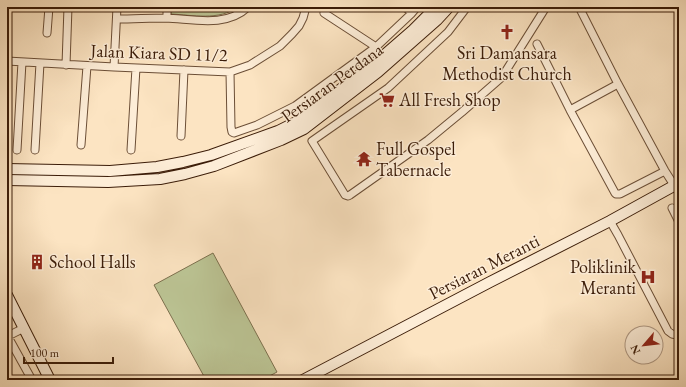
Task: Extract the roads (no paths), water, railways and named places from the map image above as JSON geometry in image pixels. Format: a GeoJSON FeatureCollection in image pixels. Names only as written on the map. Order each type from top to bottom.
{"type":"FeatureCollection","features":[{"type":"Feature","properties":{"kind":"main road","name":"Persiaran Perdana"},"geometry":{"type":"LineString","coordinates":[[7,169],[103,171],[157,167],[211,155],[278,131],[300,120],[375,63],[413,30],[436,7]]}},
{"type":"Feature","properties":{"kind":"main road","name":"Persiaran Perdana"},"geometry":{"type":"LineString","coordinates":[[7,180],[108,182],[160,179],[214,166],[281,140],[304,129],[378,72],[437,20],[449,7]]}},
{"type":"Feature","properties":{"kind":"main road","name":"Persiaran Meranti"},"geometry":{"type":"LineString","coordinates":[[303,380],[490,282],[677,187]]}},
{"type":"Feature","properties":{"kind":"main road"},"geometry":{"type":"LineString","coordinates":[[7,295],[50,380]]}},
{"type":"Feature","properties":{"kind":"street"},"geometry":{"type":"LineString","coordinates":[[47,33],[49,7]]}},
{"type":"Feature","properties":{"kind":"street"},"geometry":{"type":"LineString","coordinates":[[66,65],[68,7]]}},
{"type":"Feature","properties":{"kind":"street"},"geometry":{"type":"LineString","coordinates":[[114,67],[117,7]]}},
{"type":"Feature","properties":{"kind":"street"},"geometry":{"type":"LineString","coordinates":[[167,7],[167,18]]}},
{"type":"Feature","properties":{"kind":"street"},"geometry":{"type":"LineString","coordinates":[[117,19],[167,18],[224,20],[237,15],[248,7]]}},
{"type":"Feature","properties":{"kind":"street","name":"Jalan Kiara SD 11/2"},"geometry":{"type":"LineString","coordinates":[[7,61],[230,72],[250,65],[280,46],[299,26],[306,7]]}},
{"type":"Feature","properties":{"kind":"street"},"geometry":{"type":"LineString","coordinates":[[404,7],[415,10]]}},
{"type":"Feature","properties":{"kind":"street"},"geometry":{"type":"LineString","coordinates":[[312,142],[388,88],[448,32],[467,7]]}},
{"type":"Feature","properties":{"kind":"street"},"geometry":{"type":"LineString","coordinates":[[304,129],[344,194],[346,196],[350,195],[428,140],[502,77],[546,7]]}},
{"type":"Feature","properties":{"kind":"street"},"geometry":{"type":"LineString","coordinates":[[579,7],[618,84],[665,171],[677,187]]}},
{"type":"Feature","properties":{"kind":"street"},"geometry":{"type":"LineString","coordinates":[[230,72],[231,127],[232,132],[234,133],[257,125],[295,106],[376,47],[415,10]]}},
{"type":"Feature","properties":{"kind":"street"},"geometry":{"type":"LineString","coordinates":[[324,13],[376,47]]}},
{"type":"Feature","properties":{"kind":"street"},"geometry":{"type":"LineString","coordinates":[[537,44],[570,110],[616,194],[620,194],[665,171]]}},
{"type":"Feature","properties":{"kind":"street"},"geometry":{"type":"LineString","coordinates":[[17,150],[22,62]]}},
{"type":"Feature","properties":{"kind":"street"},"geometry":{"type":"LineString","coordinates":[[35,150],[40,63]]}},
{"type":"Feature","properties":{"kind":"street"},"geometry":{"type":"LineString","coordinates":[[82,145],[87,66]]}},
{"type":"Feature","properties":{"kind":"street"},"geometry":{"type":"LineString","coordinates":[[131,150],[136,68]]}},
{"type":"Feature","properties":{"kind":"street"},"geometry":{"type":"LineString","coordinates":[[181,136],[184,70]]}},
{"type":"Feature","properties":{"kind":"street"},"geometry":{"type":"LineString","coordinates":[[570,110],[618,84]]}},
{"type":"Feature","properties":{"kind":"street"},"geometry":{"type":"LineString","coordinates":[[672,208],[679,222]]}},
{"type":"Feature","properties":{"kind":"street"},"geometry":{"type":"LineString","coordinates":[[610,221],[668,331],[675,334]]}},
{"type":"Feature","properties":{"kind":"street"},"geometry":{"type":"LineString","coordinates":[[24,328],[7,336],[32,380]]}},
{"type":"Feature","properties":{"kind":"place","name":"Sri Damansara Methodist Church"},"geometry":{"type":"Point","coordinates":[507,32]}},
{"type":"Feature","properties":{"kind":"place","name":"All Fresh Shop"},"geometry":{"type":"Point","coordinates":[387,100]}},
{"type":"Feature","properties":{"kind":"place","name":"Full Gospel Tabernacle"},"geometry":{"type":"Point","coordinates":[364,159]}},
{"type":"Feature","properties":{"kind":"place","name":"School Halls"},"geometry":{"type":"Point","coordinates":[37,262]}},
{"type":"Feature","properties":{"kind":"place","name":"Poliklinik Meranti"},"geometry":{"type":"Point","coordinates":[648,277]}}]}
